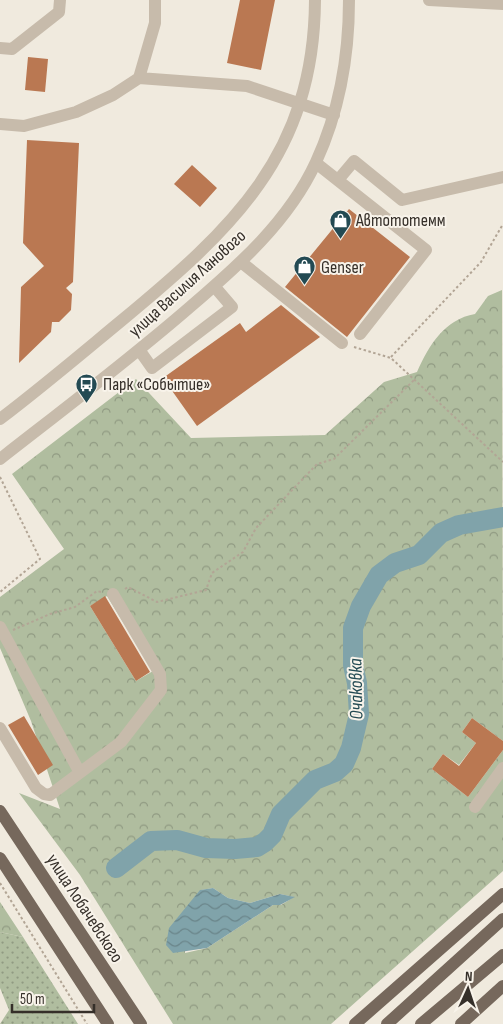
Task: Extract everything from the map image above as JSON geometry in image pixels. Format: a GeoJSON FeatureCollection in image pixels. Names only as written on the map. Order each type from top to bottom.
{"type":"FeatureCollection","features":[{"type":"Feature","properties":{"kind":"main road","name":"улица Лобачевского"},"geometry":{"type":"LineString","coordinates":[[0,811],[141,1024]]}},
{"type":"Feature","properties":{"kind":"main road"},"geometry":{"type":"LineString","coordinates":[[0,858],[108,1024]]}},
{"type":"Feature","properties":{"kind":"main road"},"geometry":{"type":"LineString","coordinates":[[355,1024],[503,894]]}},
{"type":"Feature","properties":{"kind":"main road"},"geometry":{"type":"LineString","coordinates":[[387,1024],[503,919]]}},
{"type":"Feature","properties":{"kind":"main road"},"geometry":{"type":"LineString","coordinates":[[421,1024],[503,955]]}},
{"type":"Feature","properties":{"kind":"main road"},"geometry":{"type":"LineString","coordinates":[[461,1024],[503,986]]}},
{"type":"Feature","properties":{"kind":"street"},"geometry":{"type":"LineString","coordinates":[[0,48],[12,49],[59,12],[60,0]]}},
{"type":"Feature","properties":{"kind":"street"},"geometry":{"type":"LineString","coordinates":[[139,78],[155,23],[155,0]]}},
{"type":"Feature","properties":{"kind":"street","name":"улица Василия Ланового"},"geometry":{"type":"LineString","coordinates":[[0,419],[146,300],[209,243],[260,184],[278,156],[300,104],[311,57],[315,0]]}},
{"type":"Feature","properties":{"kind":"street","name":"улица Василия Ланового"},"geometry":{"type":"LineString","coordinates":[[0,458],[140,351],[241,262],[285,213],[316,163],[334,115],[349,31],[349,0]]}},
{"type":"Feature","properties":{"kind":"street"},"geometry":{"type":"LineString","coordinates":[[429,0],[503,4]]}},
{"type":"Feature","properties":{"kind":"street"},"geometry":{"type":"LineString","coordinates":[[0,124],[24,126],[76,112],[113,95],[139,78],[247,86],[334,115]]}},
{"type":"Feature","properties":{"kind":"street"},"geometry":{"type":"LineString","coordinates":[[338,180],[354,161],[402,200],[503,177]]}},
{"type":"Feature","properties":{"kind":"street"},"geometry":{"type":"LineString","coordinates":[[316,163],[426,250],[360,334]]}},
{"type":"Feature","properties":{"kind":"street"},"geometry":{"type":"LineString","coordinates":[[241,262],[342,344]]}},
{"type":"Feature","properties":{"kind":"street"},"geometry":{"type":"LineString","coordinates":[[140,351],[152,368],[232,307],[214,286]]}},
{"type":"Feature","properties":{"kind":"street"},"geometry":{"type":"LineString","coordinates":[[0,728],[36,788],[44,794],[50,795],[79,771],[121,742],[161,690],[160,674],[113,594]]}},
{"type":"Feature","properties":{"kind":"street"},"geometry":{"type":"LineString","coordinates":[[2,631],[79,771]]}},
{"type":"Feature","properties":{"kind":"street"},"geometry":{"type":"LineString","coordinates":[[476,807],[503,768]]}},
{"type":"Feature","properties":{"kind":"path"},"geometry":{"type":"LineString","coordinates":[[391,358],[481,262],[503,224]]}},
{"type":"Feature","properties":{"kind":"path"},"geometry":{"type":"LineString","coordinates":[[342,344],[391,358],[503,462]]}},
{"type":"Feature","properties":{"kind":"path"},"geometry":{"type":"LineString","coordinates":[[2,631],[75,607],[97,591],[113,594],[128,587],[157,602],[206,590],[212,573],[243,552],[256,528],[318,464],[334,459],[414,380]]}},
{"type":"Feature","properties":{"kind":"path"},"geometry":{"type":"LineString","coordinates":[[0,477],[40,559],[0,592]]}},
{"type":"Feature","properties":{"kind":"path"},"geometry":{"type":"LineString","coordinates":[[0,883],[87,1024]]}},
{"type":"Feature","properties":{"kind":"green space"},"geometry":{"type":"Polygon","coordinates":[[[502,290],[503,741],[472,718],[462,732],[476,743],[459,765],[443,754],[432,769],[468,797],[503,750],[503,871],[331,1024],[173,1024],[80,875],[19,793],[60,809],[31,721],[0,648],[0,597],[64,549],[12,474],[136,379],[191,438],[325,435],[384,382],[417,372],[427,352],[439,335],[455,321],[475,314],[488,296],[502,290]],[[107,596],[90,606],[136,681],[153,671],[107,596]],[[213,888],[201,890],[186,909],[185,953],[207,948],[273,905],[281,905],[294,897],[280,894],[250,903],[228,898],[213,888]]]}},
{"type":"Feature","properties":{"kind":"green space"},"geometry":{"type":"Polygon","coordinates":[[[0,902],[23,937],[0,932],[0,902]]]}},
{"type":"Feature","properties":{"kind":"green space"},"geometry":{"type":"Polygon","coordinates":[[[0,932],[23,937],[78,1024],[0,1024],[9,1010],[0,988],[0,932]]]}},
{"type":"Feature","properties":{"kind":"water"},"geometry":{"type":"Polygon","coordinates":[[[213,888],[228,898],[250,903],[280,894],[295,897],[280,905],[273,905],[207,948],[173,953],[166,945],[169,928],[200,890],[213,888]]]}},
{"type":"Feature","properties":{"kind":"building"},"geometry":{"type":"Polygon","coordinates":[[[240,0],[275,0],[261,70],[227,63],[240,0]]]}},
{"type":"Feature","properties":{"kind":"building"},"geometry":{"type":"Polygon","coordinates":[[[28,57],[48,59],[45,92],[25,90],[28,57]]]}},
{"type":"Feature","properties":{"kind":"building"},"geometry":{"type":"Polygon","coordinates":[[[27,140],[79,143],[73,282],[66,288],[72,294],[71,310],[59,322],[52,322],[51,332],[19,363],[21,287],[44,266],[23,243],[27,140]]]}},
{"type":"Feature","properties":{"kind":"building"},"geometry":{"type":"Polygon","coordinates":[[[192,165],[217,188],[200,207],[174,184],[192,165]]]}},
{"type":"Feature","properties":{"kind":"building"},"geometry":{"type":"Polygon","coordinates":[[[349,209],[410,257],[347,337],[285,287],[349,209]]]}},
{"type":"Feature","properties":{"kind":"building"},"geometry":{"type":"Polygon","coordinates":[[[281,305],[320,337],[197,426],[163,378],[240,323],[246,332],[281,305]]]}},
{"type":"Feature","properties":{"kind":"building"},"geometry":{"type":"Polygon","coordinates":[[[105,596],[150,672],[136,681],[90,606],[105,596]]]}},
{"type":"Feature","properties":{"kind":"building"},"geometry":{"type":"Polygon","coordinates":[[[24,716],[53,765],[38,775],[8,725],[24,716]]]}},
{"type":"Feature","properties":{"kind":"building"},"geometry":{"type":"Polygon","coordinates":[[[472,718],[503,741],[503,750],[468,797],[432,769],[443,754],[459,766],[476,743],[462,732],[472,718]]]}},
{"type":"Feature","properties":{"kind":"waterway","name":"Очаковка"},"geometry":{"type":"LineString","coordinates":[[116,868],[151,841],[177,840],[206,848],[235,849],[257,847],[265,842],[272,835],[281,814],[315,780],[335,772],[344,764],[351,748],[359,714],[357,683],[353,665],[353,628],[361,606],[379,575],[395,563],[419,555],[441,533],[459,525],[503,517]]}},
{"type":"Feature","properties":{"kind":"place","name":"Автототемм"},"geometry":{"type":"Point","coordinates":[340,239]}},
{"type":"Feature","properties":{"kind":"place","name":"Genser"},"geometry":{"type":"Point","coordinates":[305,286]}},
{"type":"Feature","properties":{"kind":"place","name":"Парк «Событие»"},"geometry":{"type":"Point","coordinates":[87,403]}}]}
